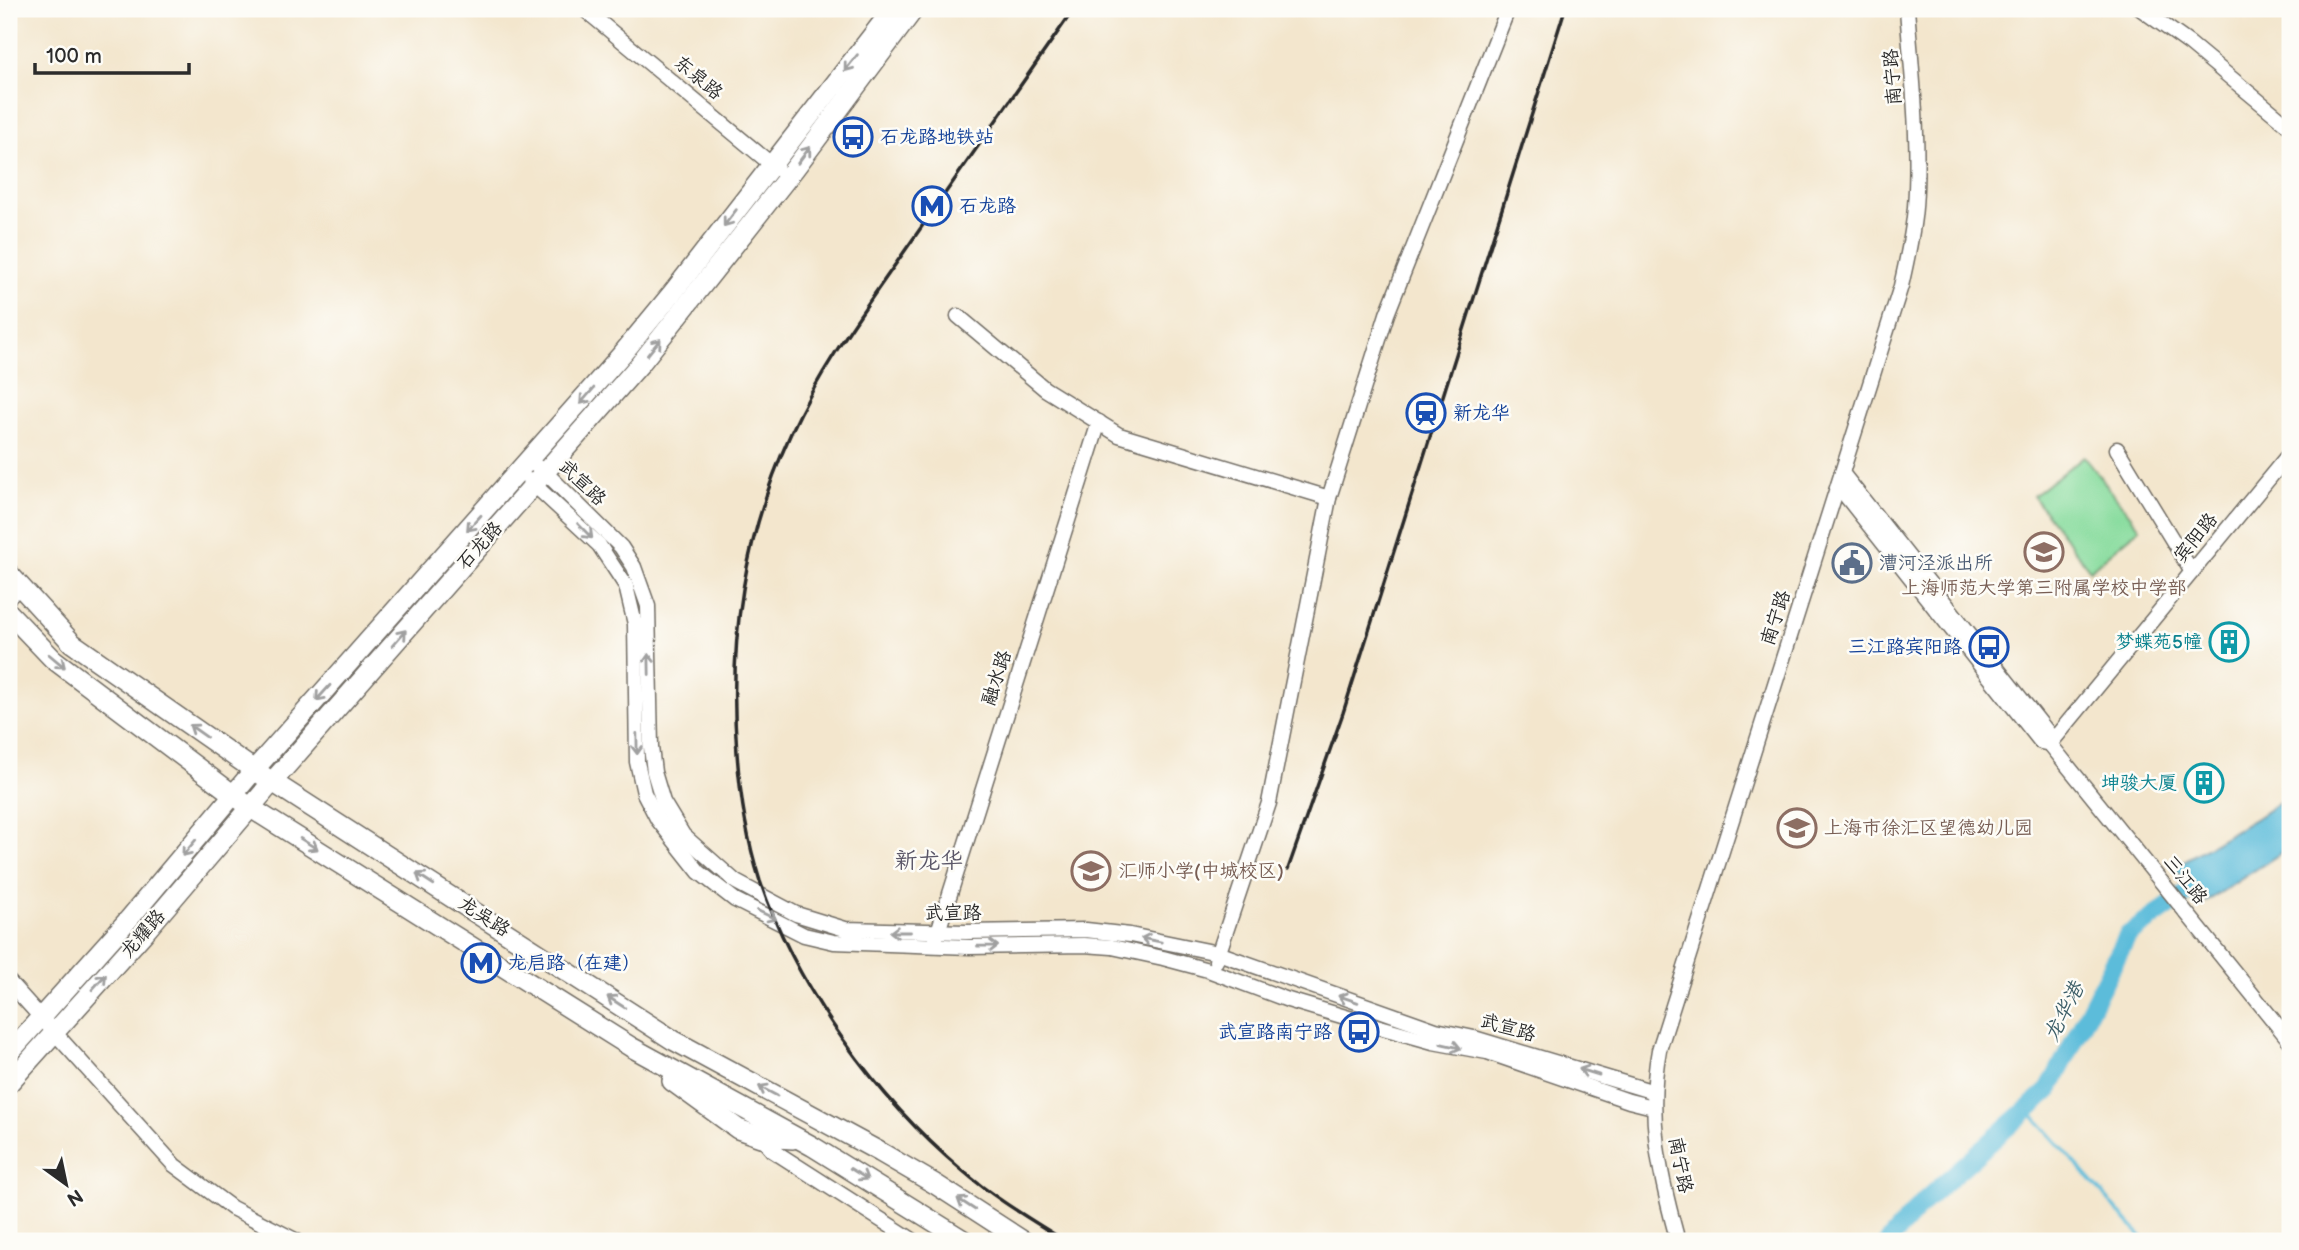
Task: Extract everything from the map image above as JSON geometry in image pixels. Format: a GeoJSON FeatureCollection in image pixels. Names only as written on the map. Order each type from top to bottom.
{"type":"FeatureCollection","features":[{"type":"Feature","properties":{"kind":"main road","name":"石龙路"},"geometry":{"type":"LineString","coordinates":[[254,771],[524,467],[657,312],[893,9]]}},
{"type":"Feature","properties":{"kind":"main road","name":"石龙路"},"geometry":{"type":"LineString","coordinates":[[273,781],[657,344],[787,178],[914,9]]}},
{"type":"Feature","properties":{"kind":"main road","name":"龙吴路"},"geometry":{"type":"LineString","coordinates":[[12,586],[72,643],[254,771],[673,1040],[935,1184],[1023,1241]]}},
{"type":"Feature","properties":{"kind":"main road","name":"龙吴路"},"geometry":{"type":"LineString","coordinates":[[9,613],[53,659],[251,808],[631,1047],[801,1139],[965,1241]]}},
{"type":"Feature","properties":{"kind":"main road","name":"龙耀路"},"geometry":{"type":"LineString","coordinates":[[9,1083],[47,1026],[254,771]]}},
{"type":"Feature","properties":{"kind":"main road","name":"龙耀路"},"geometry":{"type":"LineString","coordinates":[[9,1053],[47,1026],[143,934],[273,781]]}},
{"type":"Feature","properties":{"kind":"main road"},"geometry":{"type":"LineString","coordinates":[[631,1047],[658,1071],[738,1129],[761,1137],[801,1139]]}},
{"type":"Feature","properties":{"kind":"street","name":"东泉路"},"geometry":{"type":"LineString","coordinates":[[584,9],[787,178]]}},
{"type":"Feature","properties":{"kind":"street"},"geometry":{"type":"LineString","coordinates":[[1213,972],[1269,803],[1329,498],[1387,314],[1508,9]]}},
{"type":"Feature","properties":{"kind":"street","name":"南宁路"},"geometry":{"type":"LineString","coordinates":[[1676,1234],[1658,1159],[1653,1107],[1654,1076],[1659,1050],[1901,286],[1915,209],[1917,134],[1907,9]]}},
{"type":"Feature","properties":{"kind":"street"},"geometry":{"type":"LineString","coordinates":[[2141,9],[2190,44],[2290,127]]}},
{"type":"Feature","properties":{"kind":"street"},"geometry":{"type":"LineString","coordinates":[[958,316],[1045,389],[1119,435],[1329,498]]}},
{"type":"Feature","properties":{"kind":"street","name":"融水路"},"geometry":{"type":"LineString","coordinates":[[936,939],[1099,422]]}},
{"type":"Feature","properties":{"kind":"street"},"geometry":{"type":"LineString","coordinates":[[2117,449],[2192,572]]}},
{"type":"Feature","properties":{"kind":"street","name":"宾阳路"},"geometry":{"type":"LineString","coordinates":[[2050,744],[2290,453]]}},
{"type":"Feature","properties":{"kind":"street"},"geometry":{"type":"LineString","coordinates":[[524,467],[540,479],[599,545],[626,586],[635,624],[637,762],[644,793],[658,820],[699,872],[736,900],[804,935],[834,942],[936,939],[1112,947],[1213,972],[1288,1000],[1433,1042],[1487,1052],[1653,1107]]}},
{"type":"Feature","properties":{"kind":"street","name":"三江路"},"geometry":{"type":"LineString","coordinates":[[1840,480],[2049,734],[2050,744],[2290,1041]]}},
{"type":"Feature","properties":{"kind":"street","name":"武宣路"},"geometry":{"type":"LineString","coordinates":[[936,939],[1086,930],[1130,935],[1218,953],[1436,1030],[1474,1038],[1654,1092]]}},
{"type":"Feature","properties":{"kind":"street"},"geometry":{"type":"LineString","coordinates":[[9,982],[174,1165],[232,1208],[297,1241]]}},
{"type":"Feature","properties":{"kind":"street"},"geometry":{"type":"LineString","coordinates":[[761,1137],[772,1150],[914,1241]]}},
{"type":"Feature","properties":{"kind":"green space"},"geometry":{"type":"Polygon","coordinates":[[[2084,456],[2140,528],[2090,570],[2033,496],[2084,456]]]}},
{"type":"Feature","properties":{"kind":"water"},"geometry":{"type":"Polygon","coordinates":[[[2290,795],[2290,844],[2278,855],[2206,902],[2174,867],[2256,818],[2290,795]]]}},
{"type":"Feature","properties":{"kind":"waterway","name":"龙华港"},"geometry":{"type":"LineString","coordinates":[[1889,1241],[1925,1200],[2049,1090],[2128,935],[2213,875]]}},
{"type":"Feature","properties":{"kind":"waterway"},"geometry":{"type":"LineString","coordinates":[[2027,1109],[2145,1241]]}},
{"type":"Feature","properties":{"kind":"railway"},"geometry":{"type":"LineString","coordinates":[[1065,1241],[1012,1208],[963,1171],[900,1110],[870,1076],[843,1039],[795,962],[760,881],[751,850],[738,769],[735,670],[743,589],[761,511],[803,408],[862,312],[1074,9]]}},
{"type":"Feature","properties":{"kind":"railway"},"geometry":{"type":"LineString","coordinates":[[1288,869],[1343,713],[1565,9]]}},
{"type":"Feature","properties":{"kind":"place","name":"石龙路地铁站"},"geometry":{"type":"Point","coordinates":[853,137]}},
{"type":"Feature","properties":{"kind":"place","name":"石龙路"},"geometry":{"type":"Point","coordinates":[932,206]}},
{"type":"Feature","properties":{"kind":"place","name":"新龙华"},"geometry":{"type":"Point","coordinates":[1426,413]}},
{"type":"Feature","properties":{"kind":"place","name":"上海师范大学第三附属学校中学部"},"geometry":{"type":"Point","coordinates":[2044,552]}},
{"type":"Feature","properties":{"kind":"place","name":"漕河泾派出所"},"geometry":{"type":"Point","coordinates":[1852,563]}},
{"type":"Feature","properties":{"kind":"place","name":"梦蝶苑5幢"},"geometry":{"type":"Point","coordinates":[2229,642]}},
{"type":"Feature","properties":{"kind":"place","name":"三江路宾阳路"},"geometry":{"type":"Point","coordinates":[1989,647]}},
{"type":"Feature","properties":{"kind":"place","name":"坤骏大厦"},"geometry":{"type":"Point","coordinates":[2204,783]}},
{"type":"Feature","properties":{"kind":"place","name":"上海市徐汇区望德幼儿园"},"geometry":{"type":"Point","coordinates":[1797,828]}},
{"type":"Feature","properties":{"kind":"place","name":"汇师小学(中城校区)"},"geometry":{"type":"Point","coordinates":[1091,871]}},
{"type":"Feature","properties":{"kind":"place","name":"龙启路（在建）"},"geometry":{"type":"Point","coordinates":[481,963]}},
{"type":"Feature","properties":{"kind":"place","name":"武宣路南宁路"},"geometry":{"type":"Point","coordinates":[1359,1032]}},
{"type":"Feature","properties":{"kind":"district","name":"新龙华"},"geometry":{"type":"Point","coordinates":[929,861]}}]}
